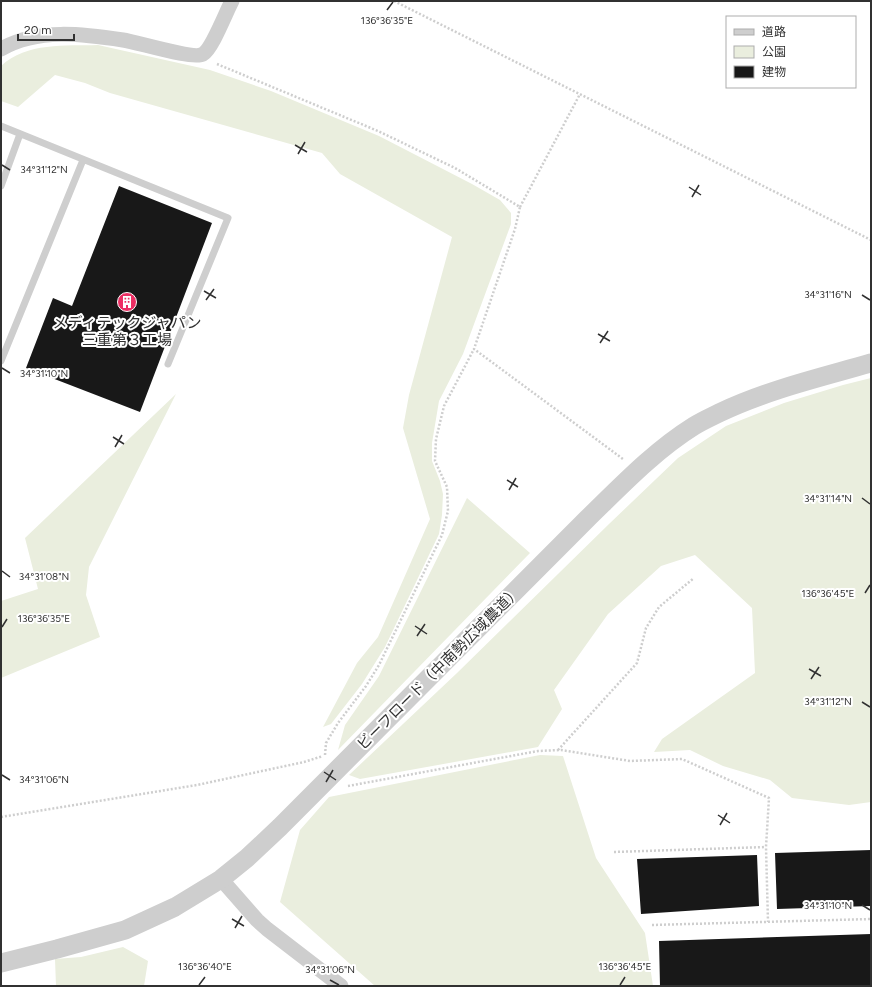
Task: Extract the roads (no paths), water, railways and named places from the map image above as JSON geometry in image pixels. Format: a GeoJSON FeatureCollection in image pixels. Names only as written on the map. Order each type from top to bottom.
{"type":"FeatureCollection","features":[{"type":"Feature","properties":{"kind":"street"},"geometry":{"type":"LineString","coordinates":[[1,48],[11,43],[32,37],[57,34],[124,40],[186,55],[198,56],[202,55],[212,42],[232,1]]}},
{"type":"Feature","properties":{"kind":"street","name":"ビーフロード（中南勢広域農道）"},"geometry":{"type":"LineString","coordinates":[[1,963],[125,930],[175,907],[221,879],[266,841],[638,470],[666,445],[695,425],[732,407],[778,389],[871,363]]}},
{"type":"Feature","properties":{"kind":"street"},"geometry":{"type":"LineString","coordinates":[[221,879],[257,920],[267,929],[341,986]]}},
{"type":"Feature","properties":{"kind":"lane"},"geometry":{"type":"LineString","coordinates":[[1,126],[228,218],[168,364]]}},
{"type":"Feature","properties":{"kind":"lane"},"geometry":{"type":"LineString","coordinates":[[1,186],[20,134]]}},
{"type":"Feature","properties":{"kind":"lane"},"geometry":{"type":"LineString","coordinates":[[1,361],[83,160]]}},
{"type":"Feature","properties":{"kind":"place","name":"メディテックジャパン 三重第３工場"},"geometry":{"type":"Point","coordinates":[127,302]}}]}
